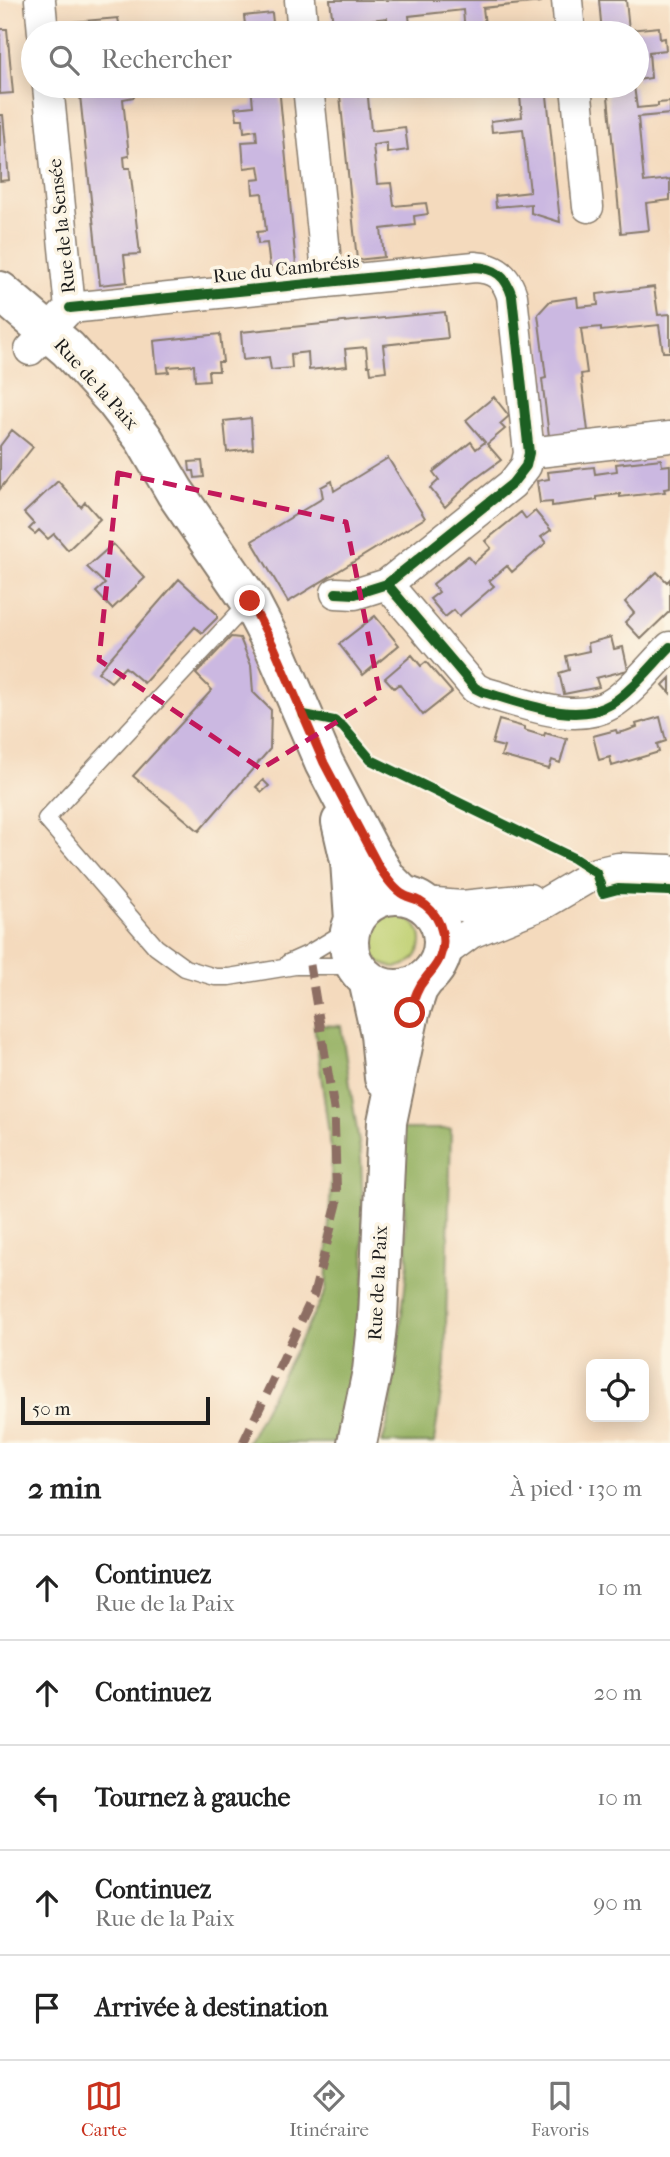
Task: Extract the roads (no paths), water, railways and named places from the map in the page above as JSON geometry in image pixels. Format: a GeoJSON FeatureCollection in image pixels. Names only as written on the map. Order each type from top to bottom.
{"type":"FeatureCollection","features":[{"type":"Feature","properties":{"kind":"main road","name":"Rue de la Paix"},"geometry":{"type":"LineString","coordinates":[[0,290],[49,330],[90,403],[175,492],[250,601],[274,647],[324,763],[379,867],[387,879],[413,899]]}},
{"type":"Feature","properties":{"kind":"main road","name":"Rue de la Paix"},"geometry":{"type":"LineString","coordinates":[[0,323],[49,330]]}},
{"type":"Feature","properties":{"kind":"main road","name":"Rue de la Paix"},"geometry":{"type":"LineString","coordinates":[[324,763],[350,861],[352,924]]}},
{"type":"Feature","properties":{"kind":"main road"},"geometry":{"type":"LineString","coordinates":[[395,894],[413,899],[434,913],[441,926],[443,941],[433,967],[411,986],[397,989],[382,986],[364,975],[349,950],[352,924],[365,907],[379,898],[395,894]]}},
{"type":"Feature","properties":{"kind":"main road","name":"Rue de la Paix"},"geometry":{"type":"LineString","coordinates":[[387,1122],[410,1013],[418,989],[433,967]]}},
{"type":"Feature","properties":{"kind":"main road","name":"Rue de la Paix"},"geometry":{"type":"LineString","coordinates":[[357,1443],[372,1371],[379,1317],[387,1122],[380,1034],[364,975]]}},
{"type":"Feature","properties":{"kind":"street"},"geometry":{"type":"LineString","coordinates":[[40,0],[42,21]]}},
{"type":"Feature","properties":{"kind":"street"},"geometry":{"type":"LineString","coordinates":[[300,0],[302,21]]}},
{"type":"Feature","properties":{"kind":"street"},"geometry":{"type":"LineString","coordinates":[[567,0],[569,21]]}},
{"type":"Feature","properties":{"kind":"street","name":"Rue de la Sensée"},"geometry":{"type":"LineString","coordinates":[[48,98],[49,330]]}},
{"type":"Feature","properties":{"kind":"street"},"geometry":{"type":"LineString","coordinates":[[309,98],[328,282]]}},
{"type":"Feature","properties":{"kind":"street"},"geometry":{"type":"LineString","coordinates":[[577,98],[588,207]]}},
{"type":"Feature","properties":{"kind":"street","name":"Rue du Cambrésis"},"geometry":{"type":"LineString","coordinates":[[49,330],[328,282],[487,268],[503,277],[512,296],[529,453]]}},
{"type":"Feature","properties":{"kind":"street"},"geometry":{"type":"LineString","coordinates":[[336,593],[355,594],[387,584],[512,484],[526,466],[529,453],[670,437]]}},
{"type":"Feature","properties":{"kind":"street"},"geometry":{"type":"LineString","coordinates":[[387,584],[475,688],[565,713],[589,713],[611,705],[670,647]]}},
{"type":"Feature","properties":{"kind":"street"},"geometry":{"type":"LineString","coordinates":[[433,967],[471,933],[545,903],[596,873],[618,868],[670,870]]}},
{"type":"Feature","properties":{"kind":"street"},"geometry":{"type":"LineString","coordinates":[[413,899],[450,906],[521,900],[572,886]]}},
{"type":"Feature","properties":{"kind":"lane"},"geometry":{"type":"LineString","coordinates":[[250,601],[46,819],[156,947],[185,968],[215,977],[229,977],[295,966],[327,965],[342,966],[364,975]]}},
{"type":"Feature","properties":{"kind":"lane"},"geometry":{"type":"LineString","coordinates":[[273,969],[307,954],[352,924]]}}]}
